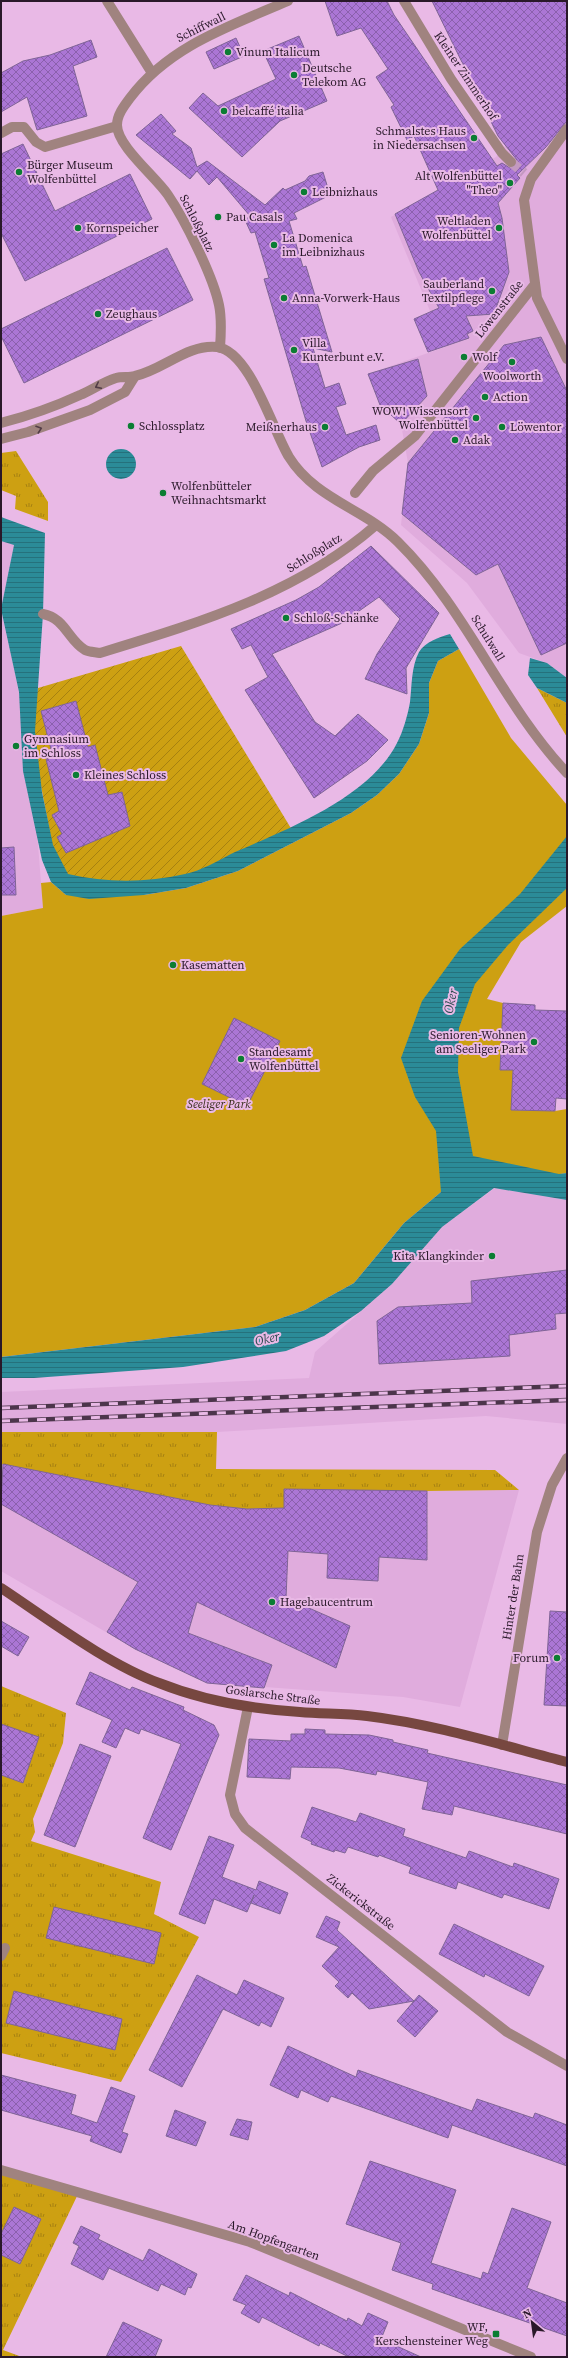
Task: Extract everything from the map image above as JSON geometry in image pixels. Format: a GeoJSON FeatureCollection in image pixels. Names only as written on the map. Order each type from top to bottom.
{"type":"FeatureCollection","features":[{"type":"Feature","properties":{"kind":"main road","name":"Goslarsche Straße"},"geometry":{"type":"LineString","coordinates":[[1,1588],[95,1649],[158,1683],[206,1699],[248,1707],[366,1716],[427,1726],[567,1762]]}},
{"type":"Feature","properties":{"kind":"street"},"geometry":{"type":"LineString","coordinates":[[1,133],[12,127],[24,127],[36,142],[45,147],[117,126],[122,108],[152,73],[107,1]]}},
{"type":"Feature","properties":{"kind":"street","name":"Schiffwall"},"geometry":{"type":"LineString","coordinates":[[152,73],[192,43],[288,1]]}},
{"type":"Feature","properties":{"kind":"street","name":"Kleiner Zimmerhof"},"geometry":{"type":"LineString","coordinates":[[404,1],[451,78],[502,152],[512,162]]}},
{"type":"Feature","properties":{"kind":"street","name":"Schloßplatz"},"geometry":{"type":"LineString","coordinates":[[117,126],[126,146],[168,195],[187,228],[214,289],[219,306],[220,348]]}},
{"type":"Feature","properties":{"kind":"street"},"geometry":{"type":"LineString","coordinates":[[567,129],[528,176],[524,200],[537,298],[567,359]]}},
{"type":"Feature","properties":{"kind":"street","name":"Löwenstraße"},"geometry":{"type":"LineString","coordinates":[[355,493],[373,471],[415,436],[535,284]]}},
{"type":"Feature","properties":{"kind":"street"},"geometry":{"type":"LineString","coordinates":[[1,424],[47,409],[116,378],[135,376],[199,349],[220,348],[232,354],[251,379],[278,437],[300,471],[323,492],[376,525]]}},
{"type":"Feature","properties":{"kind":"street"},"geometry":{"type":"LineString","coordinates":[[1,439],[28,432],[90,410],[125,392],[135,376]]}},
{"type":"Feature","properties":{"kind":"street","name":"Schloßplatz"},"geometry":{"type":"LineString","coordinates":[[43,614],[50,616],[64,625],[73,640],[85,650],[100,654],[226,613],[291,583],[338,556],[376,525]]}},
{"type":"Feature","properties":{"kind":"street","name":"Schulwall"},"geometry":{"type":"LineString","coordinates":[[376,525],[397,540],[429,576],[463,622],[517,712],[567,773]]}},
{"type":"Feature","properties":{"kind":"street","name":"Hinter der Bahn"},"geometry":{"type":"LineString","coordinates":[[502,1745],[537,1532],[552,1485],[567,1458]]}},
{"type":"Feature","properties":{"kind":"street","name":"Zickerickstraße"},"geometry":{"type":"LineString","coordinates":[[248,1707],[230,1795],[235,1814],[245,1828],[507,2032],[567,2066]]}},
{"type":"Feature","properties":{"kind":"street","name":"Am Hopfengarten"},"geometry":{"type":"LineString","coordinates":[[1,2170],[250,2242],[530,2357]]}},
{"type":"Feature","properties":{"kind":"shaded area"},"geometry":{"type":"Polygon","coordinates":[[[567,1],[567,678],[547,663],[519,653],[467,583],[401,525],[408,463],[401,424],[380,405],[368,374],[445,347],[391,217],[496,157],[505,146],[495,129],[567,1]]]}},
{"type":"Feature","properties":{"kind":"shaded area"},"geometry":{"type":"Polygon","coordinates":[[[1,541],[14,544],[1,609],[1,541]]]}},
{"type":"Feature","properties":{"kind":"shaded area","name":"Gymnasium im Schloss"},"geometry":{"type":"Polygon","coordinates":[[[1,609],[19,692],[32,768],[43,908],[1,916],[1,609]]]}},
{"type":"Feature","properties":{"kind":"shaded area"},"geometry":{"type":"Polygon","coordinates":[[[495,1188],[567,1200],[567,1424],[486,1416],[217,1432],[1,1432],[1,1392],[309,1378],[315,1352],[392,1284],[442,1227],[495,1188]]]}},
{"type":"Feature","properties":{"kind":"shaded area","name":"Hagebaucentrum"},"geometry":{"type":"Polygon","coordinates":[[[1,1464],[210,1505],[247,1509],[284,1489],[427,1491],[519,1490],[460,1707],[403,1697],[207,1683],[135,1649],[1,1571],[1,1464]]]}},
{"type":"Feature","properties":{"kind":"green space"},"geometry":{"type":"Polygon","coordinates":[[[16,451],[48,502],[48,521],[15,509],[16,496],[1,490],[1,453],[16,451]]]}},
{"type":"Feature","properties":{"kind":"green space"},"geometry":{"type":"Polygon","coordinates":[[[181,646],[292,830],[206,873],[101,887],[58,875],[29,723],[38,688],[181,646]]]}},
{"type":"Feature","properties":{"kind":"green space","name":"Seeliger Park"},"geometry":{"type":"Polygon","coordinates":[[[459,649],[511,738],[567,805],[567,906],[521,942],[487,999],[503,1003],[500,1070],[513,1070],[511,1110],[555,1111],[567,1109],[567,1173],[441,1192],[404,1223],[354,1283],[305,1310],[255,1327],[1,1357],[1,916],[43,908],[41,883],[51,882],[66,895],[144,895],[186,888],[238,871],[351,813],[377,795],[399,774],[419,744],[429,713],[429,683],[438,661],[459,649]]]}},
{"type":"Feature","properties":{"kind":"green space"},"geometry":{"type":"Polygon","coordinates":[[[537,688],[567,703],[567,737],[537,688]]]}},
{"type":"Feature","properties":{"kind":"green space"},"geometry":{"type":"Polygon","coordinates":[[[1,1432],[217,1432],[216,1469],[495,1470],[519,1490],[427,1491],[284,1489],[284,1508],[247,1509],[210,1505],[1,1464],[1,1432]]]}},
{"type":"Feature","properties":{"kind":"green space"},"geometry":{"type":"Polygon","coordinates":[[[1,1686],[66,1713],[63,1743],[33,1819],[35,1832],[31,1841],[161,1882],[154,1914],[199,1937],[121,2082],[1,2053],[1,1686]]]}},
{"type":"Feature","properties":{"kind":"green space"},"geometry":{"type":"Polygon","coordinates":[[[1,2170],[79,2192],[3,2350],[22,2357],[1,2357],[1,2170]]]}},
{"type":"Feature","properties":{"kind":"water"},"geometry":{"type":"Polygon","coordinates":[[[121,449],[131,454],[136,464],[131,474],[121,479],[111,474],[106,464],[111,454],[121,449]]]}},
{"type":"Feature","properties":{"kind":"water"},"geometry":{"type":"Polygon","coordinates":[[[1,517],[45,533],[43,614],[35,731],[42,792],[53,845],[68,874],[97,879],[126,881],[155,879],[191,873],[279,833],[326,809],[368,780],[384,762],[397,743],[407,717],[414,664],[422,648],[433,640],[450,634],[459,649],[438,661],[429,683],[429,713],[419,744],[399,774],[377,795],[351,813],[238,871],[186,888],[144,895],[89,899],[66,895],[51,882],[42,860],[23,771],[19,692],[1,609],[14,545],[1,541],[1,517]]]}},
{"type":"Feature","properties":{"kind":"water"},"geometry":{"type":"Polygon","coordinates":[[[530,658],[547,663],[567,678],[567,703],[537,688],[528,675],[530,658]]]}},
{"type":"Feature","properties":{"kind":"water","name":"Oker"},"geometry":{"type":"Polygon","coordinates":[[[567,836],[567,888],[508,945],[475,984],[459,1028],[458,1072],[473,1156],[559,1174],[567,1173],[567,1200],[494,1188],[442,1227],[392,1284],[361,1311],[324,1336],[286,1351],[183,1367],[34,1378],[1,1378],[1,1357],[255,1327],[305,1310],[354,1283],[404,1223],[441,1192],[436,1131],[415,1097],[401,1058],[422,1001],[460,949],[520,894],[567,836]]]}},
{"type":"Feature","properties":{"kind":"building"},"geometry":{"type":"Polygon","coordinates":[[[325,1],[387,1],[394,15],[497,166],[502,163],[510,168],[516,166],[517,160],[498,136],[432,1],[567,1],[567,121],[546,147],[517,175],[520,178],[498,203],[502,218],[509,272],[494,314],[466,316],[473,331],[467,334],[469,338],[428,352],[414,319],[439,308],[419,272],[395,214],[438,190],[414,136],[407,140],[391,107],[394,105],[376,77],[388,69],[361,28],[337,36],[325,1]]]}},
{"type":"Feature","properties":{"kind":"building"},"geometry":{"type":"Polygon","coordinates":[[[299,36],[327,101],[280,121],[242,157],[189,108],[203,93],[218,106],[276,79],[263,51],[299,36]]]}},
{"type":"Feature","properties":{"kind":"building"},"geometry":{"type":"Polygon","coordinates":[[[236,38],[244,56],[214,69],[206,52],[236,38]]]}},
{"type":"Feature","properties":{"kind":"building"},"geometry":{"type":"Polygon","coordinates":[[[91,40],[97,57],[73,66],[87,116],[37,130],[27,97],[1,112],[1,73],[23,61],[50,55],[91,40]]]}},
{"type":"Feature","properties":{"kind":"building"},"geometry":{"type":"Polygon","coordinates":[[[161,114],[176,131],[172,134],[191,148],[197,167],[207,161],[265,205],[283,188],[285,190],[305,181],[309,176],[323,172],[330,195],[294,213],[297,219],[289,221],[303,267],[306,266],[332,352],[313,348],[325,388],[339,383],[346,404],[336,407],[346,435],[376,425],[380,440],[359,447],[322,467],[306,421],[264,279],[269,278],[255,232],[251,233],[245,220],[250,216],[217,177],[209,185],[197,171],[190,179],[136,135],[161,114]]]}},
{"type":"Feature","properties":{"kind":"building","name":"Kornspeicher"},"geometry":{"type":"Polygon","coordinates":[[[23,144],[55,211],[130,174],[152,219],[25,281],[1,233],[1,154],[23,144]]]}},
{"type":"Feature","properties":{"kind":"building","name":"Zeughaus"},"geometry":{"type":"Polygon","coordinates":[[[167,248],[193,300],[24,383],[1,336],[1,329],[167,248]]]}},
{"type":"Feature","properties":{"kind":"building","name":"Löwentor"},"geometry":{"type":"Polygon","coordinates":[[[541,337],[567,391],[567,643],[541,655],[498,564],[476,575],[402,514],[408,463],[504,345],[541,337]]]}},
{"type":"Feature","properties":{"kind":"building"},"geometry":{"type":"Polygon","coordinates":[[[418,359],[427,396],[401,424],[380,405],[368,374],[418,359]]]}},
{"type":"Feature","properties":{"kind":"building"},"geometry":{"type":"Polygon","coordinates":[[[371,546],[439,613],[406,668],[407,694],[365,679],[377,654],[400,619],[379,597],[342,623],[272,654],[315,722],[335,736],[358,714],[388,740],[367,761],[314,798],[245,690],[268,677],[251,645],[242,649],[231,629],[296,600],[319,587],[371,546]]]}},
{"type":"Feature","properties":{"kind":"building","name":"Kleines Schloss"},"geometry":{"type":"Polygon","coordinates":[[[76,701],[88,747],[95,745],[108,795],[122,792],[130,826],[66,853],[57,837],[62,834],[52,815],[59,811],[46,759],[53,757],[41,711],[76,701]]]}},
{"type":"Feature","properties":{"kind":"building"},"geometry":{"type":"Polygon","coordinates":[[[14,847],[16,895],[1,895],[1,848],[14,847]]]}},
{"type":"Feature","properties":{"kind":"building","name":"Senioren-Wohnen am Seeliger Park"},"geometry":{"type":"Polygon","coordinates":[[[503,1003],[535,1005],[535,1010],[567,1011],[567,1099],[556,1098],[555,1111],[511,1110],[513,1070],[500,1070],[503,1003]]]}},
{"type":"Feature","properties":{"kind":"building"},"geometry":{"type":"Polygon","coordinates":[[[234,1018],[280,1041],[247,1106],[202,1084],[234,1018]]]}},
{"type":"Feature","properties":{"kind":"building"},"geometry":{"type":"Polygon","coordinates":[[[567,1270],[567,1313],[555,1314],[556,1329],[509,1335],[510,1356],[379,1364],[377,1321],[398,1307],[472,1303],[471,1281],[567,1270]]]}},
{"type":"Feature","properties":{"kind":"building"},"geometry":{"type":"Polygon","coordinates":[[[3,1464],[210,1505],[247,1509],[284,1508],[284,1489],[427,1491],[427,1560],[379,1557],[378,1581],[327,1578],[328,1554],[288,1551],[286,1598],[350,1626],[336,1668],[197,1602],[188,1633],[272,1665],[264,1688],[207,1683],[135,1649],[107,1632],[138,1582],[1,1504],[3,1464]]]}},
{"type":"Feature","properties":{"kind":"building","name":"Forum"},"geometry":{"type":"Polygon","coordinates":[[[550,1611],[567,1612],[567,1706],[544,1705],[550,1611]]]}},
{"type":"Feature","properties":{"kind":"building"},"geometry":{"type":"Polygon","coordinates":[[[1,1621],[29,1637],[18,1656],[1,1646],[1,1621]]]}},
{"type":"Feature","properties":{"kind":"building"},"geometry":{"type":"Polygon","coordinates":[[[90,1672],[130,1690],[132,1687],[184,1707],[183,1710],[214,1725],[219,1735],[171,1850],[143,1838],[181,1744],[141,1729],[139,1734],[125,1728],[116,1748],[102,1742],[112,1720],[76,1704],[90,1672]]]}},
{"type":"Feature","properties":{"kind":"building"},"geometry":{"type":"Polygon","coordinates":[[[1,1724],[39,1737],[23,1783],[1,1775],[1,1724]]]}},
{"type":"Feature","properties":{"kind":"building"},"geometry":{"type":"Polygon","coordinates":[[[305,1729],[325,1730],[325,1734],[369,1735],[393,1740],[393,1742],[428,1750],[427,1753],[567,1785],[567,1834],[454,1806],[452,1815],[422,1809],[428,1782],[377,1771],[376,1775],[339,1768],[291,1767],[290,1779],[247,1777],[249,1739],[291,1741],[291,1734],[305,1734],[305,1729]]]}},
{"type":"Feature","properties":{"kind":"building"},"geometry":{"type":"Polygon","coordinates":[[[80,1744],[111,1756],[75,1847],[44,1835],[80,1744]]]}},
{"type":"Feature","properties":{"kind":"building"},"geometry":{"type":"Polygon","coordinates":[[[312,1807],[356,1822],[360,1813],[405,1829],[403,1836],[466,1858],[469,1851],[513,1867],[514,1863],[559,1879],[549,1909],[504,1894],[502,1898],[458,1882],[456,1889],[409,1873],[411,1867],[379,1855],[378,1857],[348,1847],[345,1853],[335,1850],[334,1852],[311,1844],[312,1842],[301,1837],[312,1807]]]}},
{"type":"Feature","properties":{"kind":"building"},"geometry":{"type":"Polygon","coordinates":[[[209,1836],[234,1845],[222,1877],[256,1890],[259,1881],[288,1893],[280,1914],[251,1903],[254,1895],[247,1912],[214,1899],[205,1924],[179,1914],[209,1836]]]}},
{"type":"Feature","properties":{"kind":"building"},"geometry":{"type":"Polygon","coordinates":[[[54,1907],[161,1933],[154,1964],[46,1938],[54,1907]]]}},
{"type":"Feature","properties":{"kind":"building"},"geometry":{"type":"Polygon","coordinates":[[[326,1916],[340,1922],[337,1930],[414,2001],[369,2009],[352,1993],[348,1998],[335,1986],[339,1982],[322,1966],[339,1947],[316,1937],[326,1916]]]}},
{"type":"Feature","properties":{"kind":"building"},"geometry":{"type":"Polygon","coordinates":[[[454,1924],[544,1966],[529,1996],[485,1974],[484,1977],[439,1954],[454,1924]]]}},
{"type":"Feature","properties":{"kind":"building"},"geometry":{"type":"Polygon","coordinates":[[[197,1975],[237,1995],[244,1980],[284,1998],[271,2027],[261,2022],[259,2026],[223,2009],[182,2087],[149,2070],[197,1975]]]}},
{"type":"Feature","properties":{"kind":"building"},"geometry":{"type":"Polygon","coordinates":[[[14,1991],[122,2019],[115,2050],[6,2023],[14,1991]]]}},
{"type":"Feature","properties":{"kind":"building"},"geometry":{"type":"Polygon","coordinates":[[[419,1995],[438,2011],[415,2037],[397,2021],[419,1995]]]}},
{"type":"Feature","properties":{"kind":"building"},"geometry":{"type":"Polygon","coordinates":[[[288,2046],[356,2077],[358,2070],[472,2111],[477,2099],[533,2118],[535,2113],[567,2125],[567,2166],[452,2125],[448,2138],[331,2096],[328,2102],[301,2090],[298,2098],[270,2085],[288,2046]]]}},
{"type":"Feature","properties":{"kind":"building"},"geometry":{"type":"Polygon","coordinates":[[[1,2075],[76,2095],[71,2114],[97,2123],[111,2087],[135,2096],[122,2132],[128,2134],[121,2153],[90,2141],[92,2136],[1,2110],[1,2075]]]}},
{"type":"Feature","properties":{"kind":"building"},"geometry":{"type":"Polygon","coordinates":[[[175,2110],[206,2122],[196,2146],[166,2136],[175,2110]]]}},
{"type":"Feature","properties":{"kind":"building"},"geometry":{"type":"Polygon","coordinates":[[[237,2119],[252,2122],[248,2140],[230,2135],[237,2119]]]}},
{"type":"Feature","properties":{"kind":"building"},"geometry":{"type":"Polygon","coordinates":[[[370,2161],[456,2190],[431,2263],[481,2279],[483,2272],[488,2274],[512,2208],[551,2222],[527,2288],[567,2303],[567,2336],[432,2289],[433,2284],[392,2270],[401,2243],[346,2224],[370,2161]]]}},
{"type":"Feature","properties":{"kind":"building"},"geometry":{"type":"Polygon","coordinates":[[[14,2207],[41,2219],[20,2264],[1,2255],[1,2234],[14,2207]]]}},
{"type":"Feature","properties":{"kind":"building"},"geometry":{"type":"Polygon","coordinates":[[[81,2226],[100,2235],[98,2239],[143,2261],[149,2249],[197,2274],[191,2288],[188,2287],[185,2295],[161,2284],[158,2291],[109,2268],[103,2280],[71,2264],[79,2246],[73,2243],[81,2226]]]}},
{"type":"Feature","properties":{"kind":"building"},"geometry":{"type":"Polygon","coordinates":[[[246,2275],[289,2296],[290,2292],[347,2321],[348,2318],[362,2326],[368,2313],[388,2322],[381,2339],[421,2357],[349,2357],[320,2343],[319,2346],[262,2317],[259,2323],[241,2313],[246,2305],[233,2300],[246,2275]]]}},
{"type":"Feature","properties":{"kind":"building"},"geometry":{"type":"Polygon","coordinates":[[[123,2322],[162,2340],[155,2357],[106,2357],[123,2322]]]}},
{"type":"Feature","properties":{"kind":"tunnel"},"geometry":{"type":"LineString","coordinates":[[511,162],[524,173]]}},
{"type":"Feature","properties":{"kind":"railway"},"geometry":{"type":"LineString","coordinates":[[1,1408],[567,1386]]}},
{"type":"Feature","properties":{"kind":"railway"},"geometry":{"type":"LineString","coordinates":[[1,1421],[567,1400]]}},
{"type":"Feature","properties":{"kind":"place","name":"Vinum Italicum"},"geometry":{"type":"Point","coordinates":[228,52]}},
{"type":"Feature","properties":{"kind":"place","name":"Deutsche Telekom AG"},"geometry":{"type":"Point","coordinates":[294,75]}},
{"type":"Feature","properties":{"kind":"place","name":"belcaffé italia"},"geometry":{"type":"Point","coordinates":[224,111]}},
{"type":"Feature","properties":{"kind":"place","name":"Schmalstes Haus in Niedersachsen"},"geometry":{"type":"Point","coordinates":[474,138]}},
{"type":"Feature","properties":{"kind":"place","name":"Bürger Museum Wolfenbüttel"},"geometry":{"type":"Point","coordinates":[19,172]}},
{"type":"Feature","properties":{"kind":"place","name":"Alt Wolfenbüttel \"Theo\""},"geometry":{"type":"Point","coordinates":[510,183]}},
{"type":"Feature","properties":{"kind":"place","name":"Leibnizhaus"},"geometry":{"type":"Point","coordinates":[304,192]}},
{"type":"Feature","properties":{"kind":"place","name":"Pau Casals"},"geometry":{"type":"Point","coordinates":[218,217]}},
{"type":"Feature","properties":{"kind":"place","name":"Kornspeicher"},"geometry":{"type":"Point","coordinates":[78,228]}},
{"type":"Feature","properties":{"kind":"place","name":"Weltladen Wolfenbüttel"},"geometry":{"type":"Point","coordinates":[499,228]}},
{"type":"Feature","properties":{"kind":"place","name":"La Domenica im Leibnizhaus"},"geometry":{"type":"Point","coordinates":[274,245]}},
{"type":"Feature","properties":{"kind":"place","name":"Sauberland Textilpflege"},"geometry":{"type":"Point","coordinates":[492,291]}},
{"type":"Feature","properties":{"kind":"place","name":"Anna-Vorwerk-Haus"},"geometry":{"type":"Point","coordinates":[284,298]}},
{"type":"Feature","properties":{"kind":"place","name":"Zeughaus"},"geometry":{"type":"Point","coordinates":[98,314]}},
{"type":"Feature","properties":{"kind":"place","name":"Villa Kunterbunt e.V."},"geometry":{"type":"Point","coordinates":[294,350]}},
{"type":"Feature","properties":{"kind":"place","name":"Wolf"},"geometry":{"type":"Point","coordinates":[464,357]}},
{"type":"Feature","properties":{"kind":"place","name":"Woolworth"},"geometry":{"type":"Point","coordinates":[512,362]}},
{"type":"Feature","properties":{"kind":"place","name":"Action"},"geometry":{"type":"Point","coordinates":[485,397]}},
{"type":"Feature","properties":{"kind":"place","name":"WOW! Wissensort Wolfenbüttel"},"geometry":{"type":"Point","coordinates":[476,418]}},
{"type":"Feature","properties":{"kind":"place","name":"Schlossplatz"},"geometry":{"type":"Point","coordinates":[131,426]}},
{"type":"Feature","properties":{"kind":"place","name":"Meißnerhaus"},"geometry":{"type":"Point","coordinates":[325,427]}},
{"type":"Feature","properties":{"kind":"place","name":"Löwentor"},"geometry":{"type":"Point","coordinates":[502,427]}},
{"type":"Feature","properties":{"kind":"place","name":"Adak"},"geometry":{"type":"Point","coordinates":[455,440]}},
{"type":"Feature","properties":{"kind":"place","name":"Wolfenbütteler Weihnachtsmarkt"},"geometry":{"type":"Point","coordinates":[163,493]}},
{"type":"Feature","properties":{"kind":"place","name":"Schloß-Schänke"},"geometry":{"type":"Point","coordinates":[286,618]}},
{"type":"Feature","properties":{"kind":"place","name":"Gymnasium im Schloss"},"geometry":{"type":"Point","coordinates":[16,746]}},
{"type":"Feature","properties":{"kind":"place","name":"Kleines Schloss"},"geometry":{"type":"Point","coordinates":[76,775]}},
{"type":"Feature","properties":{"kind":"place","name":"Kasematten"},"geometry":{"type":"Point","coordinates":[173,965]}},
{"type":"Feature","properties":{"kind":"place","name":"Senioren-Wohnen am Seeliger Park"},"geometry":{"type":"Point","coordinates":[534,1042]}},
{"type":"Feature","properties":{"kind":"place","name":"Standesamt Wolfenbüttel"},"geometry":{"type":"Point","coordinates":[241,1059]}},
{"type":"Feature","properties":{"kind":"place","name":"Kita Klangkinder"},"geometry":{"type":"Point","coordinates":[492,1256]}},
{"type":"Feature","properties":{"kind":"place","name":"Hagebaucentrum"},"geometry":{"type":"Point","coordinates":[272,1602]}},
{"type":"Feature","properties":{"kind":"place","name":"Forum"},"geometry":{"type":"Point","coordinates":[557,1658]}},
{"type":"Feature","properties":{"kind":"place","name":"WF, Kerschensteiner Weg"},"geometry":{"type":"Point","coordinates":[496,2334]}}]}
